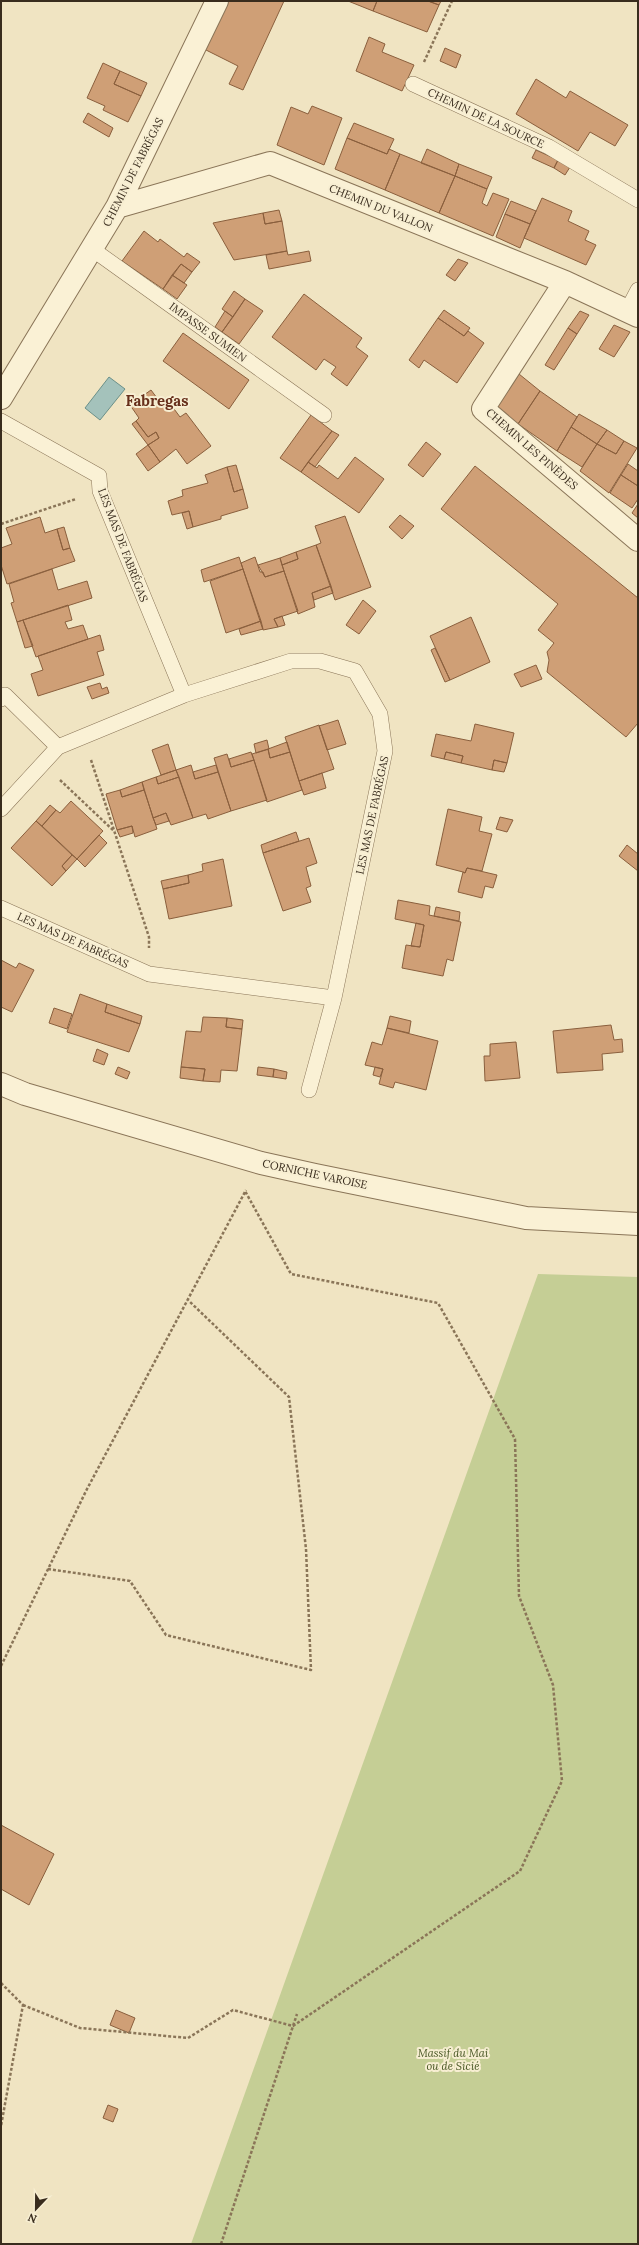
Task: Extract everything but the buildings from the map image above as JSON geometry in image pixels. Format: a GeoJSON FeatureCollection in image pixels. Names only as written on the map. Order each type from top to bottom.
{"type":"FeatureCollection","features":[{"type":"Feature","properties":{"kind":"street","name":"CHEMIN DE FABRÉGAS"},"geometry":{"type":"LineString","coordinates":[[1,398],[117,207],[217,1]]}},
{"type":"Feature","properties":{"kind":"street","name":"CHEMIN DU VALLON"},"geometry":{"type":"LineString","coordinates":[[117,207],[270,163],[565,282],[633,314]]}},
{"type":"Feature","properties":{"kind":"street","name":"CHEMIN LES PINÈDES"},"geometry":{"type":"LineString","coordinates":[[565,282],[483,409],[638,540]]}},
{"type":"Feature","properties":{"kind":"street","name":"CORNICHE VAROISE"},"geometry":{"type":"LineString","coordinates":[[1,1084],[25,1094],[261,1163],[526,1218],[638,1224]]}},
{"type":"Feature","properties":{"kind":"lane","name":"CHEMIN DE LA SOURCE"},"geometry":{"type":"LineString","coordinates":[[413,84],[549,147],[638,200]]}},
{"type":"Feature","properties":{"kind":"lane","name":"IMPASSE SUMIEN"},"geometry":{"type":"LineString","coordinates":[[92,249],[324,416]]}},
{"type":"Feature","properties":{"kind":"lane"},"geometry":{"type":"LineString","coordinates":[[633,314],[638,290]]}},
{"type":"Feature","properties":{"kind":"lane","name":"LES MAS DE FABRÉGAS"},"geometry":{"type":"LineString","coordinates":[[1,421],[99,476],[100,491],[184,695]]}},
{"type":"Feature","properties":{"kind":"lane","name":"LES MAS DE FABRÉGAS"},"geometry":{"type":"LineString","coordinates":[[1,809],[58,747],[184,695],[291,661],[320,661],[355,671],[380,714],[385,751],[334,998],[309,1090]]}},
{"type":"Feature","properties":{"kind":"lane"},"geometry":{"type":"LineString","coordinates":[[1,699],[5,695],[58,747]]}},
{"type":"Feature","properties":{"kind":"lane","name":"LES MAS DE FABRÉGAS"},"geometry":{"type":"LineString","coordinates":[[1,908],[150,974],[334,998]]}},
{"type":"Feature","properties":{"kind":"path"},"geometry":{"type":"LineString","coordinates":[[413,84],[452,1]]}},
{"type":"Feature","properties":{"kind":"path"},"geometry":{"type":"LineString","coordinates":[[1,524],[100,491]]}},
{"type":"Feature","properties":{"kind":"path"},"geometry":{"type":"LineString","coordinates":[[83,736],[149,937],[150,974]]}},
{"type":"Feature","properties":{"kind":"path"},"geometry":{"type":"LineString","coordinates":[[43,764],[115,832]]}},
{"type":"Feature","properties":{"kind":"path"},"geometry":{"type":"LineString","coordinates":[[1,1666],[86,1490],[261,1163]]}},
{"type":"Feature","properties":{"kind":"path"},"geometry":{"type":"LineString","coordinates":[[1,1983],[23,2006],[80,2028],[188,2038],[233,2010],[293,2026],[520,1871],[562,1780],[553,1685],[519,1596],[515,1439],[438,1304],[291,1274],[245,1191]]}},
{"type":"Feature","properties":{"kind":"path"},"geometry":{"type":"LineString","coordinates":[[48,1569],[130,1581],[166,1635],[311,1670],[306,1549],[290,1397],[188,1300]]}},
{"type":"Feature","properties":{"kind":"path"},"geometry":{"type":"LineString","coordinates":[[1,2126],[23,2006]]}},
{"type":"Feature","properties":{"kind":"path"},"geometry":{"type":"LineString","coordinates":[[221,2244],[297,2014]]}},
{"type":"Feature","properties":{"kind":"green space","name":"Massif du Mai ou de Sicié"},"geometry":{"type":"Polygon","coordinates":[[[538,1274],[638,1277],[638,2244],[191,2244],[538,1274]]]}},
{"type":"Feature","properties":{"kind":"water"},"geometry":{"type":"Polygon","coordinates":[[[109,377],[125,389],[100,420],[85,408],[109,377]]]}},
{"type":"Feature","properties":{"kind":"district","name":"Fabregas"},"geometry":{"type":"Point","coordinates":[157,401]}}]}
